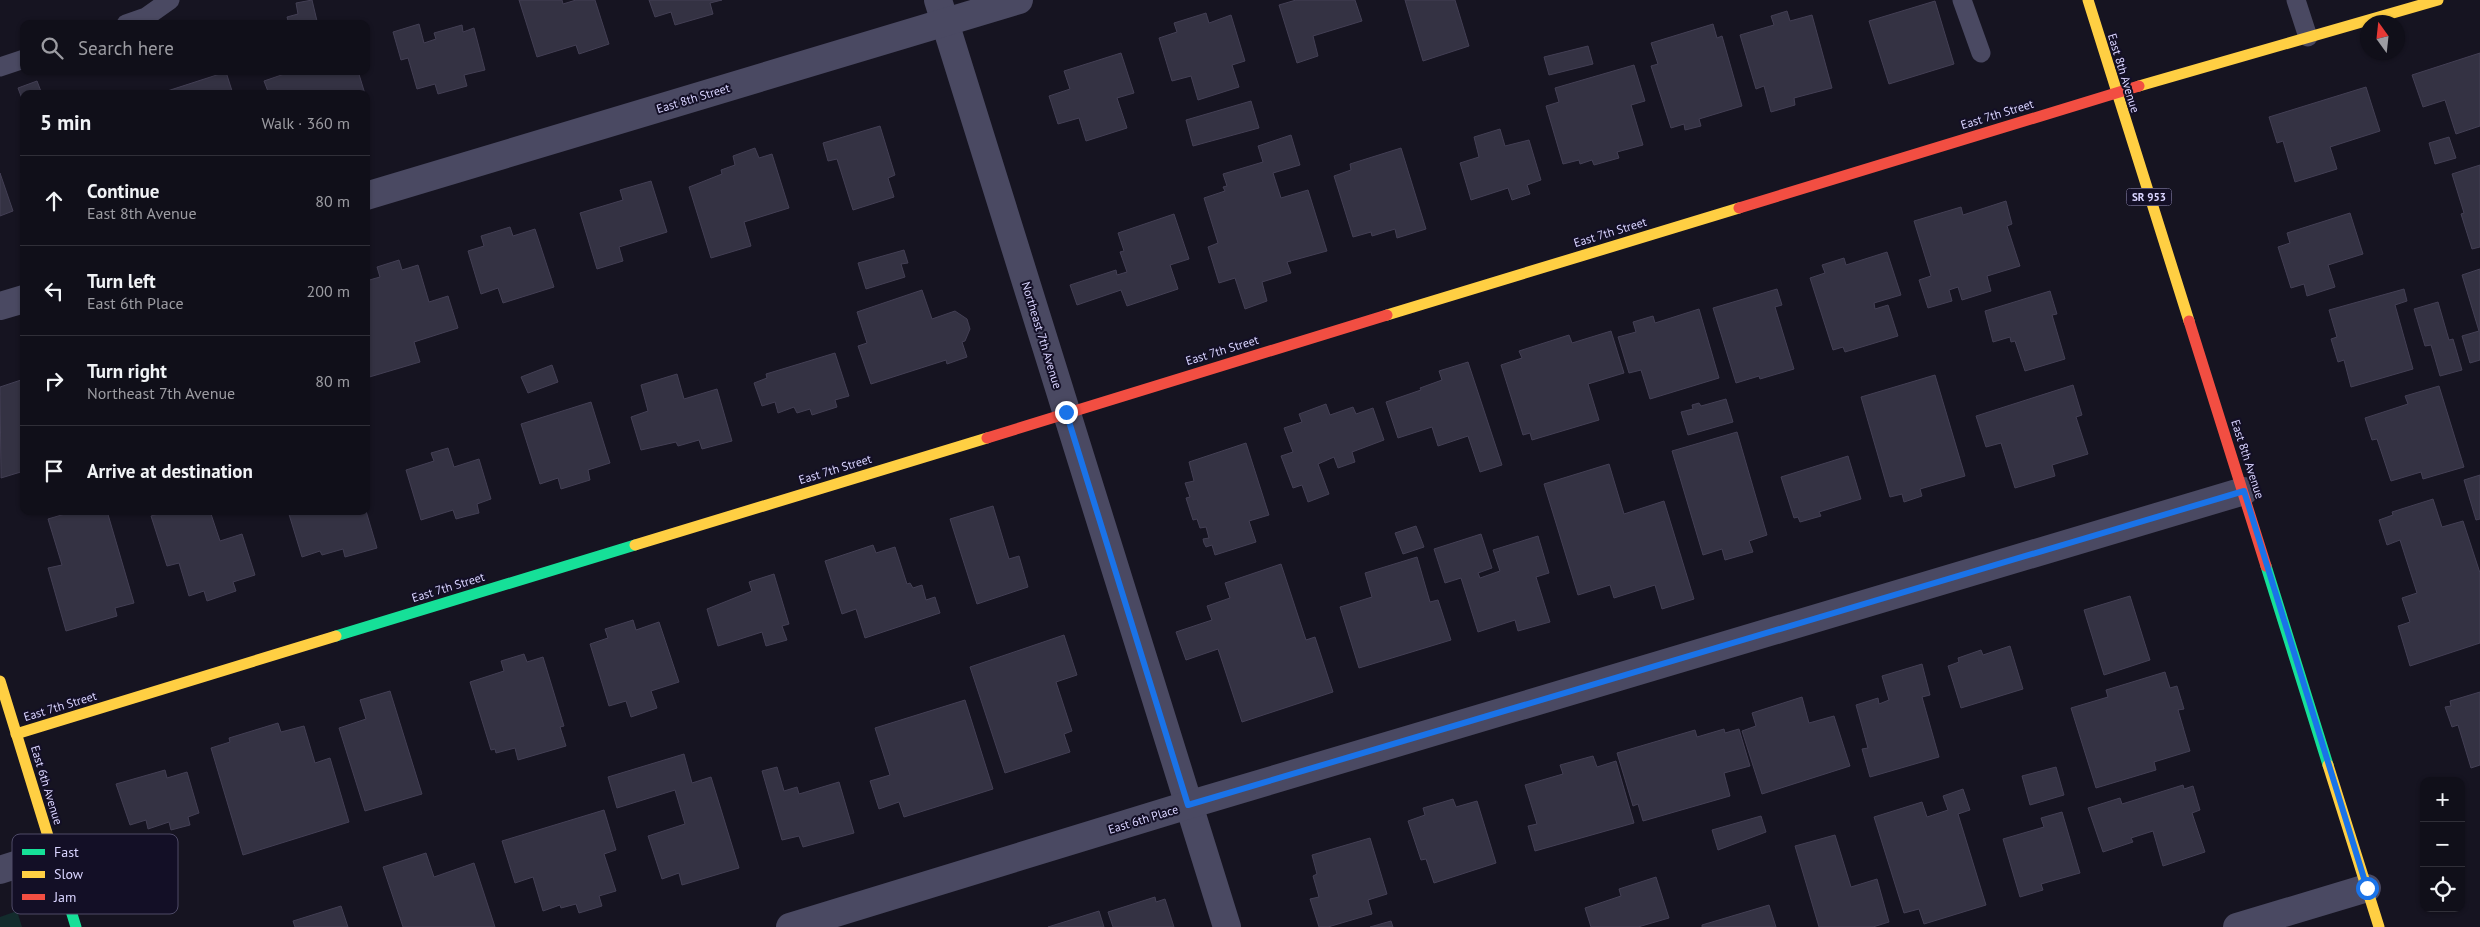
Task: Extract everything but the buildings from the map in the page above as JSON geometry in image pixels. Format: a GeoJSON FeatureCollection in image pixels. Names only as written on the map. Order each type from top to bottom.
{"type":"FeatureCollection","features":[{"type":"Feature","properties":{"kind":"street","name":"East 8th Street"},"geometry":{"type":"LineString","coordinates":[[370,195],[941,11],[1019,0]]}},
{"type":"Feature","properties":{"kind":"street","name":"East 8th Avenue"},"geometry":{"type":"LineString","coordinates":[[2088,0],[2244,491],[2379,927]]}},
{"type":"Feature","properties":{"kind":"street","name":"East 7th Street"},"geometry":{"type":"LineString","coordinates":[[16,734],[2116,93],[2438,0]]}},
{"type":"Feature","properties":{"kind":"street","name":"Northeast 7th Avenue"},"geometry":{"type":"LineString","coordinates":[[941,11],[1227,927]]}},
{"type":"Feature","properties":{"kind":"street"},"geometry":{"type":"LineString","coordinates":[[0,306],[20,300]]}},
{"type":"Feature","properties":{"kind":"street","name":"East 6th Place"},"geometry":{"type":"LineString","coordinates":[[790,927],[1188,805],[2244,491]]}},
{"type":"Feature","properties":{"kind":"street","name":"East 6th Avenue"},"geometry":{"type":"LineString","coordinates":[[0,681],[47,834]]}},
{"type":"Feature","properties":{"kind":"street"},"geometry":{"type":"LineString","coordinates":[[0,870],[12,866]]}},
{"type":"Feature","properties":{"kind":"street"},"geometry":{"type":"LineString","coordinates":[[2237,927],[2367,888]]}},
{"type":"Feature","properties":{"kind":"street","name":"East 6th Avenue"},"geometry":{"type":"LineString","coordinates":[[72,914],[76,927]]}},
{"type":"Feature","properties":{"kind":"lane"},"geometry":{"type":"LineString","coordinates":[[137,20],[146,17],[170,0]]}},
{"type":"Feature","properties":{"kind":"lane"},"geometry":{"type":"LineString","coordinates":[[1962,0],[1981,53]]}},
{"type":"Feature","properties":{"kind":"lane"},"geometry":{"type":"LineString","coordinates":[[2296,0],[2308,37]]}},
{"type":"Feature","properties":{"kind":"lane"},"geometry":{"type":"LineString","coordinates":[[0,67],[20,60]]}},
{"type":"Feature","properties":{"kind":"green space"},"geometry":{"type":"Polygon","coordinates":[[[12,913],[18,914],[22,927],[0,927],[0,917],[12,913]]]}},
{"type":"Feature","properties":{"kind":"traffic: fast"},"geometry":{"type":"LineString","coordinates":[[336,636],[635,545]]}},
{"type":"Feature","properties":{"kind":"traffic: fast"},"geometry":{"type":"LineString","coordinates":[[2266,566],[2328,765]]}},
{"type":"Feature","properties":{"kind":"traffic: fast"},"geometry":{"type":"LineString","coordinates":[[72,914],[76,927]]}},
{"type":"Feature","properties":{"kind":"traffic: slow"},"geometry":{"type":"LineString","coordinates":[[2088,0],[2189,321]]}},
{"type":"Feature","properties":{"kind":"traffic: slow"},"geometry":{"type":"LineString","coordinates":[[2139,86],[2438,0]]}},
{"type":"Feature","properties":{"kind":"traffic: slow"},"geometry":{"type":"LineString","coordinates":[[1387,315],[1739,208]]}},
{"type":"Feature","properties":{"kind":"traffic: slow"},"geometry":{"type":"LineString","coordinates":[[635,545],[987,438]]}},
{"type":"Feature","properties":{"kind":"traffic: slow"},"geometry":{"type":"LineString","coordinates":[[16,734],[336,636]]}},
{"type":"Feature","properties":{"kind":"traffic: slow"},"geometry":{"type":"LineString","coordinates":[[0,681],[47,834]]}},
{"type":"Feature","properties":{"kind":"traffic: slow"},"geometry":{"type":"LineString","coordinates":[[2328,765],[2379,927]]}},
{"type":"Feature","properties":{"kind":"traffic: jam"},"geometry":{"type":"LineString","coordinates":[[1739,208],[2139,86]]}},
{"type":"Feature","properties":{"kind":"traffic: jam"},"geometry":{"type":"LineString","coordinates":[[987,438],[1387,315]]}},
{"type":"Feature","properties":{"kind":"traffic: jam"},"geometry":{"type":"LineString","coordinates":[[2189,321],[2266,566]]}},
{"type":"Feature","properties":{"kind":"route"},"geometry":{"type":"LineString","coordinates":[[1066,412],[1188,805],[2244,491],[2367,888]]}}]}
